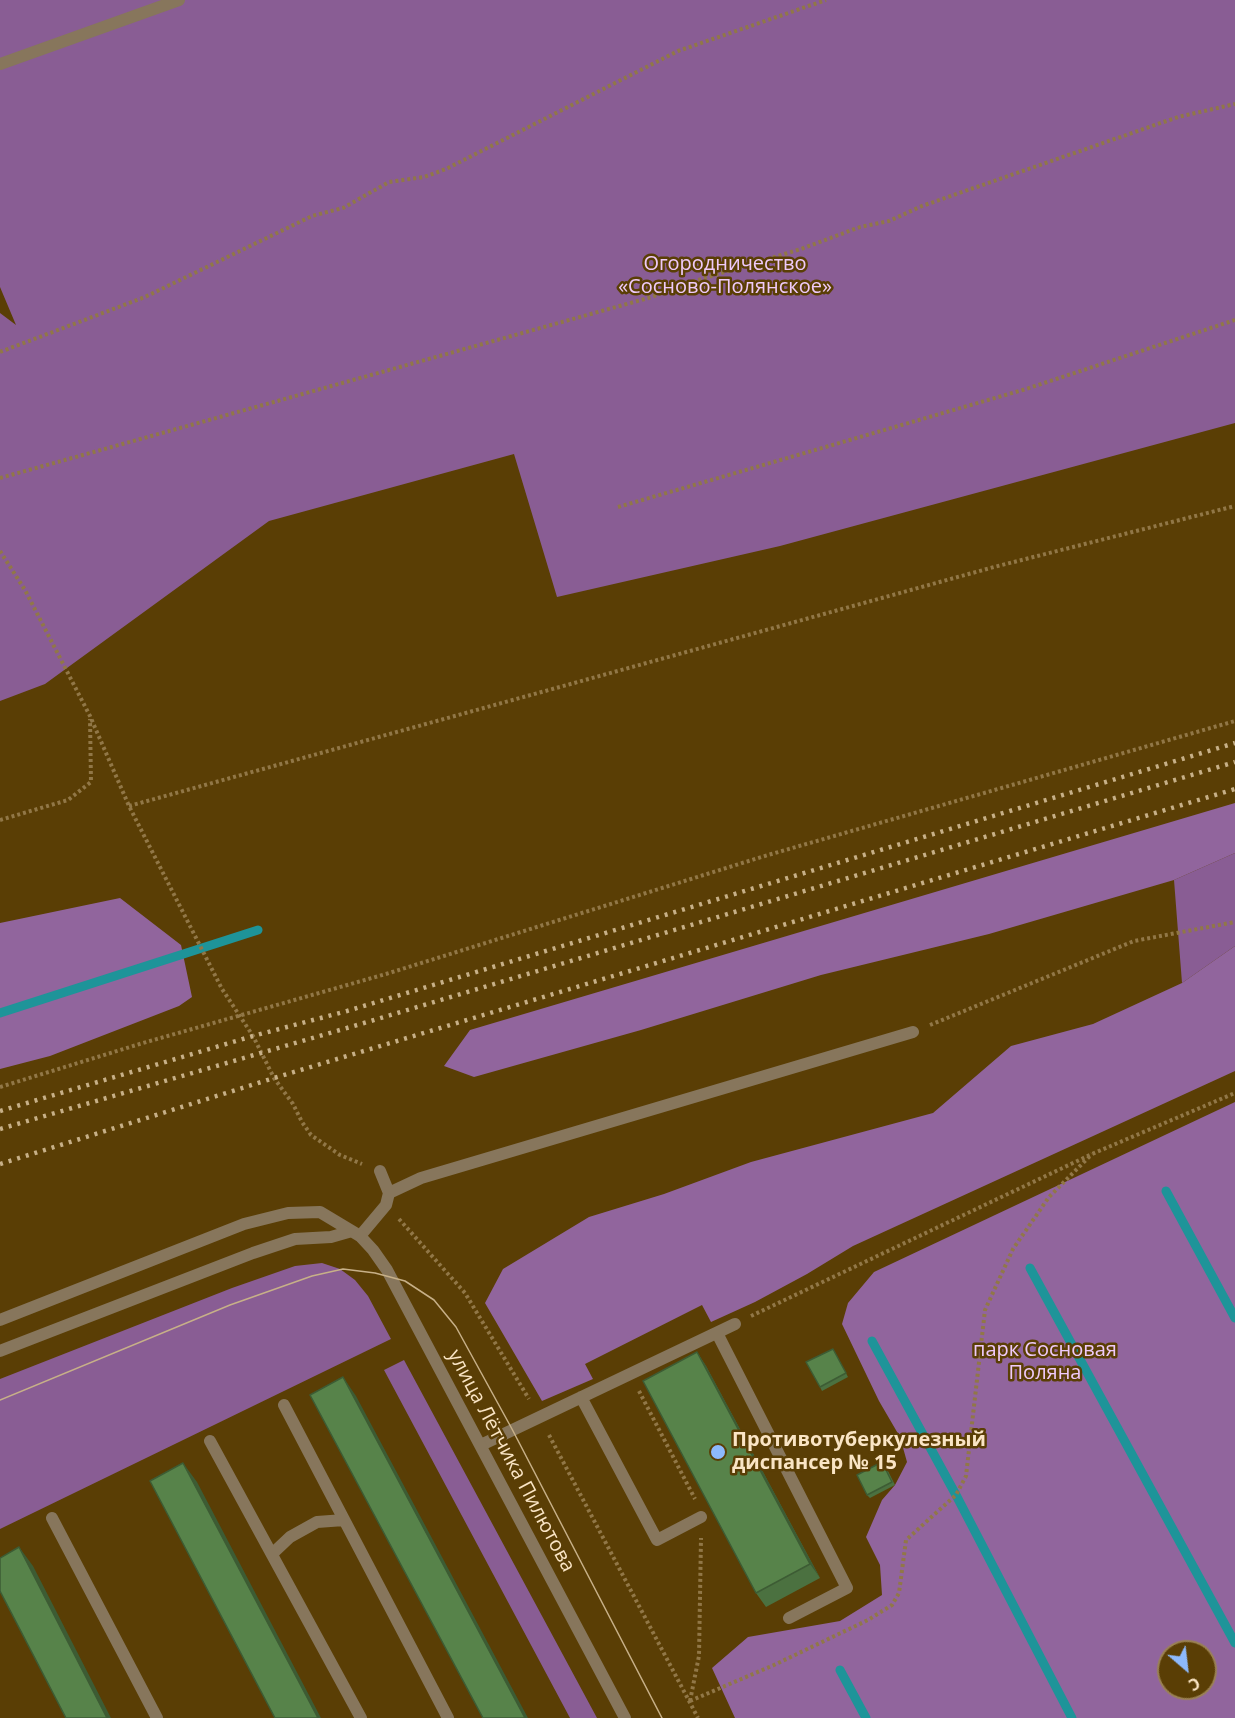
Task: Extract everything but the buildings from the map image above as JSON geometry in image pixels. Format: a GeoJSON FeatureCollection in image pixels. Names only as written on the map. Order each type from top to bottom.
{"type":"FeatureCollection","features":[{"type":"Feature","properties":{"kind":"street"},"geometry":{"type":"LineString","coordinates":[[0,64],[179,0]]}},
{"type":"Feature","properties":{"kind":"street"},"geometry":{"type":"LineString","coordinates":[[0,1351],[253,1253],[295,1239],[356,1233],[387,1199],[421,1178],[913,1032]]}},
{"type":"Feature","properties":{"kind":"street"},"geometry":{"type":"LineString","coordinates":[[380,1171],[387,1199]]}},
{"type":"Feature","properties":{"kind":"street","name":"улица Лётчика Пилютова"},"geometry":{"type":"LineString","coordinates":[[0,1320],[244,1224],[288,1213],[320,1212],[356,1233],[373,1250],[387,1270],[625,1718]]}},
{"type":"Feature","properties":{"kind":"street"},"geometry":{"type":"LineString","coordinates":[[481,1445],[735,1324]]}},
{"type":"Feature","properties":{"kind":"street"},"geometry":{"type":"LineString","coordinates":[[717,1333],[847,1588],[789,1618]]}},
{"type":"Feature","properties":{"kind":"street"},"geometry":{"type":"LineString","coordinates":[[581,1397],[657,1540],[700,1511]]}},
{"type":"Feature","properties":{"kind":"street"},"geometry":{"type":"LineString","coordinates":[[284,1405],[448,1718]]}},
{"type":"Feature","properties":{"kind":"street"},"geometry":{"type":"LineString","coordinates":[[210,1441],[361,1718]]}},
{"type":"Feature","properties":{"kind":"street"},"geometry":{"type":"LineString","coordinates":[[52,1518],[157,1718]]}},
{"type":"Feature","properties":{"kind":"street"},"geometry":{"type":"LineString","coordinates":[[272,1554],[290,1537],[317,1522],[344,1520]]}},
{"type":"Feature","properties":{"kind":"path"},"geometry":{"type":"LineString","coordinates":[[0,352],[145,297],[312,216],[343,208],[389,182],[424,177],[446,169],[678,51],[826,0]]}},
{"type":"Feature","properties":{"kind":"path"},"geometry":{"type":"LineString","coordinates":[[0,478],[652,297],[678,286],[801,249],[860,227],[889,221],[922,206],[1178,117],[1235,104]]}},
{"type":"Feature","properties":{"kind":"path"},"geometry":{"type":"LineString","coordinates":[[618,507],[1026,389],[1235,320]]}},
{"type":"Feature","properties":{"kind":"path"},"geometry":{"type":"LineString","coordinates":[[129,806],[994,567],[1235,506]]}},
{"type":"Feature","properties":{"kind":"path"},"geometry":{"type":"LineString","coordinates":[[0,551],[25,590],[90,716],[129,806],[222,989],[252,1036],[274,1078],[311,1135],[340,1155],[380,1171]]}},
{"type":"Feature","properties":{"kind":"path"},"geometry":{"type":"LineString","coordinates":[[0,820],[68,800],[91,782],[90,716]]}},
{"type":"Feature","properties":{"kind":"path"},"geometry":{"type":"LineString","coordinates":[[0,1087],[386,974],[768,855],[1235,721]]}},
{"type":"Feature","properties":{"kind":"path"},"geometry":{"type":"LineString","coordinates":[[913,1032],[1134,941],[1235,922]]}},
{"type":"Feature","properties":{"kind":"path"},"geometry":{"type":"LineString","coordinates":[[735,1324],[1092,1154],[1235,1093]]}},
{"type":"Feature","properties":{"kind":"path"},"geometry":{"type":"LineString","coordinates":[[690,1701],[785,1660],[868,1620],[892,1605],[899,1593],[906,1540],[956,1495],[966,1476],[985,1310],[1013,1249],[1049,1197],[1092,1154]]}},
{"type":"Feature","properties":{"kind":"path"},"geometry":{"type":"LineString","coordinates":[[387,1199],[465,1293],[530,1400]]}},
{"type":"Feature","properties":{"kind":"path"},"geometry":{"type":"LineString","coordinates":[[637,1389],[700,1511]]}},
{"type":"Feature","properties":{"kind":"path"},"geometry":{"type":"LineString","coordinates":[[547,1431],[698,1718]]}},
{"type":"Feature","properties":{"kind":"path"},"geometry":{"type":"LineString","coordinates":[[690,1701],[699,1656],[701,1541]]}},
{"type":"Feature","properties":{"kind":"green space","name":"Огородничество «Сосново-Полянское»"},"geometry":{"type":"Polygon","coordinates":[[[0,0],[1235,0],[1235,423],[780,546],[557,597],[514,454],[269,521],[45,684],[0,701],[0,313],[16,325],[0,287],[0,0]]]}},
{"type":"Feature","properties":{"kind":"green space"},"geometry":{"type":"Polygon","coordinates":[[[1235,803],[1235,853],[1174,880],[989,934],[821,975],[641,1030],[474,1077],[444,1066],[470,1030],[1235,803]]]}},
{"type":"Feature","properties":{"kind":"green space"},"geometry":{"type":"Polygon","coordinates":[[[1235,853],[1235,946],[1182,983],[1174,880],[1235,853]]]}},
{"type":"Feature","properties":{"kind":"green space"},"geometry":{"type":"Polygon","coordinates":[[[120,898],[181,945],[192,997],[179,1006],[50,1056],[0,1069],[0,923],[120,898]]]}},
{"type":"Feature","properties":{"kind":"green space"},"geometry":{"type":"Polygon","coordinates":[[[1235,946],[1235,1071],[853,1246],[755,1302],[711,1322],[702,1305],[585,1364],[593,1379],[542,1401],[485,1303],[503,1269],[589,1217],[664,1194],[751,1162],[933,1113],[1011,1046],[1093,1024],[1182,983],[1235,946]]]}},
{"type":"Feature","properties":{"kind":"green space","name":"парк Сосновая Поляна"},"geometry":{"type":"Polygon","coordinates":[[[1235,1102],[1235,1718],[735,1718],[712,1668],[748,1637],[840,1621],[882,1595],[880,1565],[866,1537],[882,1500],[895,1485],[907,1462],[900,1437],[879,1401],[842,1324],[848,1303],[874,1272],[1235,1102]]]}},
{"type":"Feature","properties":{"kind":"green space"},"geometry":{"type":"Polygon","coordinates":[[[322,1263],[340,1269],[355,1280],[368,1296],[391,1339],[0,1529],[0,1379],[232,1288],[295,1266],[322,1263]]]}},
{"type":"Feature","properties":{"kind":"green space"},"geometry":{"type":"Polygon","coordinates":[[[404,1360],[597,1718],[570,1718],[384,1370],[404,1360]]]}},
{"type":"Feature","properties":{"kind":"waterway"},"geometry":{"type":"LineString","coordinates":[[0,1013],[258,930]]}},
{"type":"Feature","properties":{"kind":"waterway"},"geometry":{"type":"LineString","coordinates":[[1166,1191],[1235,1318]]}},
{"type":"Feature","properties":{"kind":"waterway"},"geometry":{"type":"LineString","coordinates":[[1030,1268],[1235,1643]]}},
{"type":"Feature","properties":{"kind":"waterway"},"geometry":{"type":"LineString","coordinates":[[872,1341],[956,1495],[1072,1718]]}},
{"type":"Feature","properties":{"kind":"waterway"},"geometry":{"type":"LineString","coordinates":[[840,1670],[866,1718]]}},
{"type":"Feature","properties":{"kind":"tram line"},"geometry":{"type":"LineString","coordinates":[[0,1400],[230,1305],[312,1276],[343,1269],[375,1273],[405,1281],[434,1300],[456,1327],[512,1429],[662,1718]]}},
{"type":"Feature","properties":{"kind":"railway"},"geometry":{"type":"LineString","coordinates":[[0,1111],[253,1036],[347,1011],[1235,743]]}},
{"type":"Feature","properties":{"kind":"railway"},"geometry":{"type":"LineString","coordinates":[[0,1129],[364,1023],[1235,762]]}},
{"type":"Feature","properties":{"kind":"railway"},"geometry":{"type":"LineString","coordinates":[[0,1164],[274,1078],[1235,789]]}},
{"type":"Feature","properties":{"kind":"place","name":"Противотуберкулезный диспансер № 15"},"geometry":{"type":"Point","coordinates":[718,1452]}}]}
